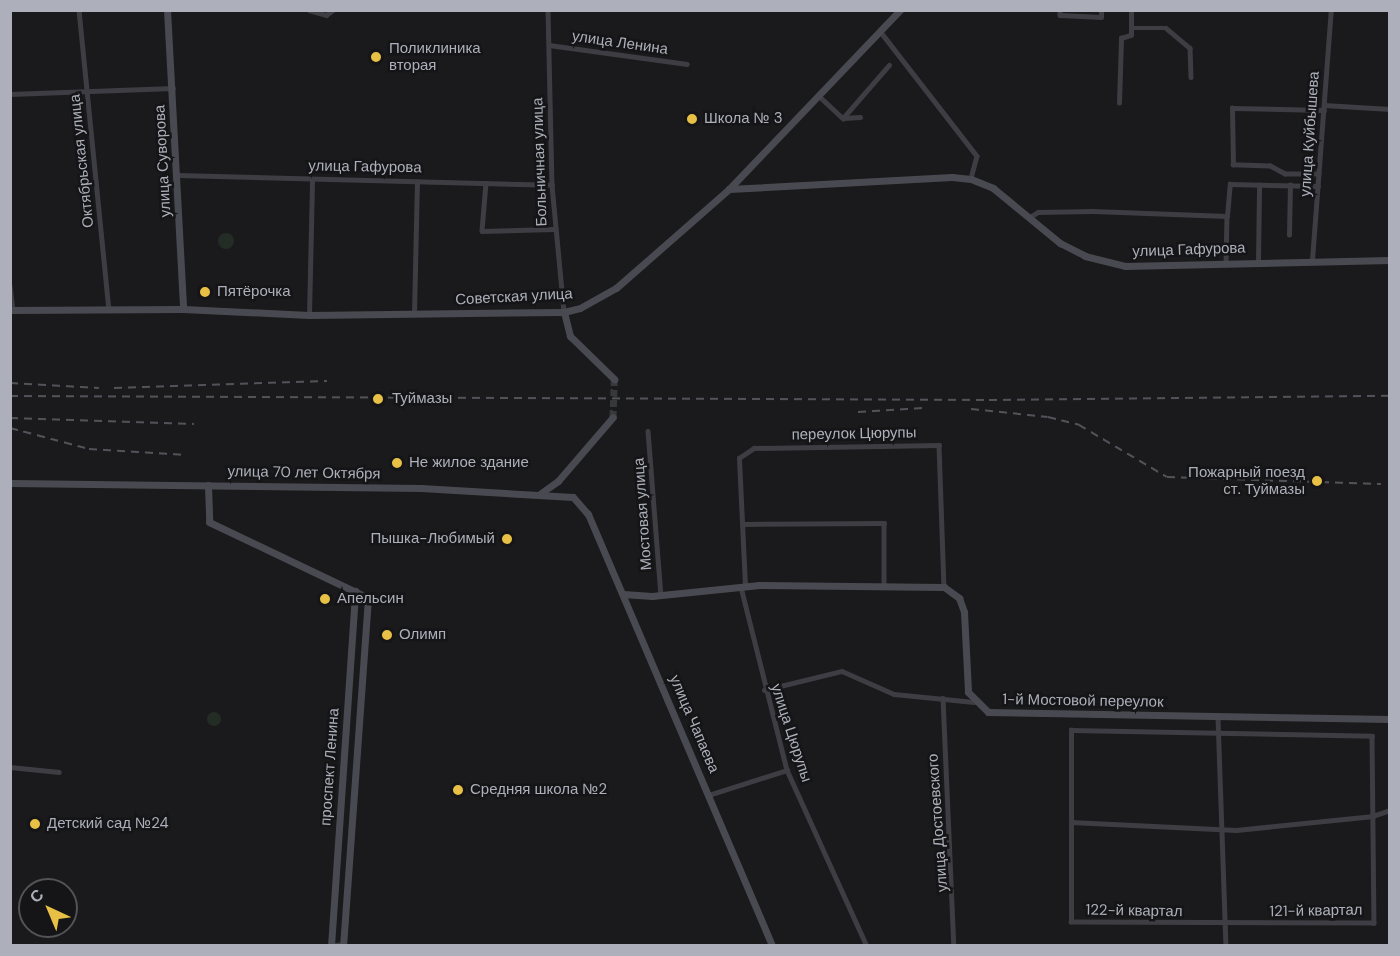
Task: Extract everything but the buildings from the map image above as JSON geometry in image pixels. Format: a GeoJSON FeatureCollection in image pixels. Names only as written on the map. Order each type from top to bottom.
{"type":"FeatureCollection","features":[{"type":"Feature","properties":{"kind":"street","name":"Октябрьская улица"},"geometry":{"type":"LineString","coordinates":[[79,10],[109,309]]}},
{"type":"Feature","properties":{"kind":"street","name":"улица Суворова"},"geometry":{"type":"LineString","coordinates":[[166,10],[178,175],[183,309]]}},
{"type":"Feature","properties":{"kind":"street"},"geometry":{"type":"LineString","coordinates":[[309,10],[326,15],[333,10]]}},
{"type":"Feature","properties":{"kind":"street","name":"Больничная улица"},"geometry":{"type":"LineString","coordinates":[[548,10],[554,229],[564,312]]}},
{"type":"Feature","properties":{"kind":"street","name":"Советская улица"},"geometry":{"type":"LineString","coordinates":[[12,310],[183,309],[309,315],[564,312],[580,308],[616,288],[729,189],[900,10]]}},
{"type":"Feature","properties":{"kind":"street"},"geometry":{"type":"LineString","coordinates":[[1060,10],[1060,15],[1101,17],[1101,10]]}},
{"type":"Feature","properties":{"kind":"street"},"geometry":{"type":"LineString","coordinates":[[1119,103],[1121,38],[1131,34],[1131,10]]}},
{"type":"Feature","properties":{"kind":"street","name":"улица Куйбышева"},"geometry":{"type":"LineString","coordinates":[[1312,260],[1331,10]]}},
{"type":"Feature","properties":{"kind":"street"},"geometry":{"type":"LineString","coordinates":[[1131,28],[1166,28],[1190,48],[1191,77]]}},
{"type":"Feature","properties":{"kind":"street"},"geometry":{"type":"LineString","coordinates":[[880,32],[977,156],[971,179]]}},
{"type":"Feature","properties":{"kind":"street","name":"улица Ленина"},"geometry":{"type":"LineString","coordinates":[[549,45],[687,64]]}},
{"type":"Feature","properties":{"kind":"street"},"geometry":{"type":"LineString","coordinates":[[843,118],[889,65]]}},
{"type":"Feature","properties":{"kind":"street"},"geometry":{"type":"LineString","coordinates":[[10,94],[173,88]]}},
{"type":"Feature","properties":{"kind":"street"},"geometry":{"type":"LineString","coordinates":[[819,96],[843,118],[860,117]]}},
{"type":"Feature","properties":{"kind":"street"},"geometry":{"type":"LineString","coordinates":[[1319,174],[1286,174],[1270,166],[1233,165],[1232,108],[1389,109]]}},
{"type":"Feature","properties":{"kind":"street","name":"улица Гафурова"},"geometry":{"type":"LineString","coordinates":[[178,175],[552,185]]}},
{"type":"Feature","properties":{"kind":"street","name":"улица Гафурова"},"geometry":{"type":"LineString","coordinates":[[729,189],[971,179],[993,188],[1060,243],[1085,256],[1125,266],[1258,261],[1389,260]]}},
{"type":"Feature","properties":{"kind":"street"},"geometry":{"type":"LineString","coordinates":[[309,315],[312,180]]}},
{"type":"Feature","properties":{"kind":"street"},"geometry":{"type":"LineString","coordinates":[[414,314],[417,182]]}},
{"type":"Feature","properties":{"kind":"street"},"geometry":{"type":"LineString","coordinates":[[486,183],[482,231],[554,229]]}},
{"type":"Feature","properties":{"kind":"street"},"geometry":{"type":"LineString","coordinates":[[1226,262],[1230,184],[1318,186]]}},
{"type":"Feature","properties":{"kind":"street"},"geometry":{"type":"LineString","coordinates":[[1258,261],[1259,185]]}},
{"type":"Feature","properties":{"kind":"street"},"geometry":{"type":"LineString","coordinates":[[1289,235],[1290,185]]}},
{"type":"Feature","properties":{"kind":"street"},"geometry":{"type":"LineString","coordinates":[[1030,217],[1038,212],[1093,211],[1227,216]]}},
{"type":"Feature","properties":{"kind":"street"},"geometry":{"type":"LineString","coordinates":[[10,286],[12,310]]}},
{"type":"Feature","properties":{"kind":"street"},"geometry":{"type":"LineString","coordinates":[[564,312],[570,336],[614,379]]}},
{"type":"Feature","properties":{"kind":"street"},"geometry":{"type":"LineString","coordinates":[[541,493],[558,481],[613,417]]}},
{"type":"Feature","properties":{"kind":"street","name":"Мостовая улица"},"geometry":{"type":"LineString","coordinates":[[648,431],[661,595]]}},
{"type":"Feature","properties":{"kind":"street","name":"переулок Цюрупы"},"geometry":{"type":"LineString","coordinates":[[739,458],[754,448],[939,445],[944,586]]}},
{"type":"Feature","properties":{"kind":"street","name":"улица Цюрупы"},"geometry":{"type":"LineString","coordinates":[[739,458],[743,586],[764,690],[787,770],[867,945]]}},
{"type":"Feature","properties":{"kind":"street","name":"улица 70 лет Октября"},"geometry":{"type":"LineString","coordinates":[[10,483],[541,493],[573,497],[588,514]]}},
{"type":"Feature","properties":{"kind":"street"},"geometry":{"type":"LineString","coordinates":[[208,486],[210,522],[355,591]]}},
{"type":"Feature","properties":{"kind":"street","name":"улица Чапаева"},"geometry":{"type":"LineString","coordinates":[[588,514],[772,945]]}},
{"type":"Feature","properties":{"kind":"street"},"geometry":{"type":"LineString","coordinates":[[742,524],[884,523],[884,584]]}},
{"type":"Feature","properties":{"kind":"street"},"geometry":{"type":"LineString","coordinates":[[623,594],[661,595],[743,586],[884,584],[944,586],[959,598],[964,612],[967,682],[974,702],[894,694],[842,671],[764,690]]}},
{"type":"Feature","properties":{"kind":"street","name":"проспект Ленина"},"geometry":{"type":"LineString","coordinates":[[330,945],[355,591],[368,598],[343,945]]}},
{"type":"Feature","properties":{"kind":"street","name":"улица Достоевского"},"geometry":{"type":"LineString","coordinates":[[943,698],[954,945]]}},
{"type":"Feature","properties":{"kind":"street","name":"1-й Мостовой переулок"},"geometry":{"type":"LineString","coordinates":[[974,702],[988,712],[1005,715],[1389,719]]}},
{"type":"Feature","properties":{"kind":"street"},"geometry":{"type":"LineString","coordinates":[[1218,717],[1220,827],[1226,945]]}},
{"type":"Feature","properties":{"kind":"street","name":"122-й квартал"},"geometry":{"type":"LineString","coordinates":[[1218,733],[1071,730],[1071,922],[1225,924]]}},
{"type":"Feature","properties":{"kind":"street","name":"121-й квартал"},"geometry":{"type":"LineString","coordinates":[[1218,733],[1372,736],[1374,923],[1225,924]]}},
{"type":"Feature","properties":{"kind":"street"},"geometry":{"type":"LineString","coordinates":[[10,767],[59,772]]}},
{"type":"Feature","properties":{"kind":"street"},"geometry":{"type":"LineString","coordinates":[[709,795],[787,770]]}},
{"type":"Feature","properties":{"kind":"street"},"geometry":{"type":"LineString","coordinates":[[1071,822],[1220,827],[1236,830],[1373,816],[1389,810]]}},
{"type":"Feature","properties":{"kind":"street"},"geometry":{"type":"LineString","coordinates":[[330,945],[343,945]]}},
{"type":"Feature","properties":{"kind":"shaded area"},"geometry":{"type":"Polygon","coordinates":[[[226,233],[232,235],[234,241],[232,247],[226,249],[220,247],[218,241],[220,235],[226,233]]]}},
{"type":"Feature","properties":{"kind":"shaded area"},"geometry":{"type":"Polygon","coordinates":[[[211,712],[217,712],[221,719],[217,726],[211,726],[207,722],[207,716],[211,712]]]}},
{"type":"Feature","properties":{"kind":"tunnel"},"geometry":{"type":"LineString","coordinates":[[613,417],[614,379]]}},
{"type":"Feature","properties":{"kind":"railway"},"geometry":{"type":"LineString","coordinates":[[114,388],[327,381]]}},
{"type":"Feature","properties":{"kind":"railway"},"geometry":{"type":"LineString","coordinates":[[10,383],[99,388]]}},
{"type":"Feature","properties":{"kind":"railway"},"geometry":{"type":"LineString","coordinates":[[10,396],[989,400],[1390,396]]}},
{"type":"Feature","properties":{"kind":"railway"},"geometry":{"type":"LineString","coordinates":[[858,412],[923,408]]}},
{"type":"Feature","properties":{"kind":"railway"},"geometry":{"type":"LineString","coordinates":[[971,409],[1048,417],[1079,425],[1167,477],[1381,484]]}},
{"type":"Feature","properties":{"kind":"railway"},"geometry":{"type":"LineString","coordinates":[[10,418],[194,424]]}},
{"type":"Feature","properties":{"kind":"railway"},"geometry":{"type":"LineString","coordinates":[[10,428],[89,449],[187,455]]}},
{"type":"Feature","properties":{"kind":"place","name":"Поликлиника вторая"},"geometry":{"type":"Point","coordinates":[376,57]}},
{"type":"Feature","properties":{"kind":"place","name":"Школа № 3"},"geometry":{"type":"Point","coordinates":[692,119]}},
{"type":"Feature","properties":{"kind":"place","name":"Пятёрочка"},"geometry":{"type":"Point","coordinates":[205,292]}},
{"type":"Feature","properties":{"kind":"place","name":"Туймазы"},"geometry":{"type":"Point","coordinates":[378,399]}},
{"type":"Feature","properties":{"kind":"place","name":"Не жилое здание"},"geometry":{"type":"Point","coordinates":[397,463]}},
{"type":"Feature","properties":{"kind":"place","name":"Пожарный поезд ст. Туймазы"},"geometry":{"type":"Point","coordinates":[1317,481]}},
{"type":"Feature","properties":{"kind":"place","name":"Пышка-Любимый"},"geometry":{"type":"Point","coordinates":[507,539]}},
{"type":"Feature","properties":{"kind":"place","name":"Апельсин"},"geometry":{"type":"Point","coordinates":[325,599]}},
{"type":"Feature","properties":{"kind":"place","name":"Олимп"},"geometry":{"type":"Point","coordinates":[387,635]}},
{"type":"Feature","properties":{"kind":"place","name":"Средняя школа №2"},"geometry":{"type":"Point","coordinates":[458,790]}},
{"type":"Feature","properties":{"kind":"place","name":"Детский сад №24"},"geometry":{"type":"Point","coordinates":[35,824]}}]}
